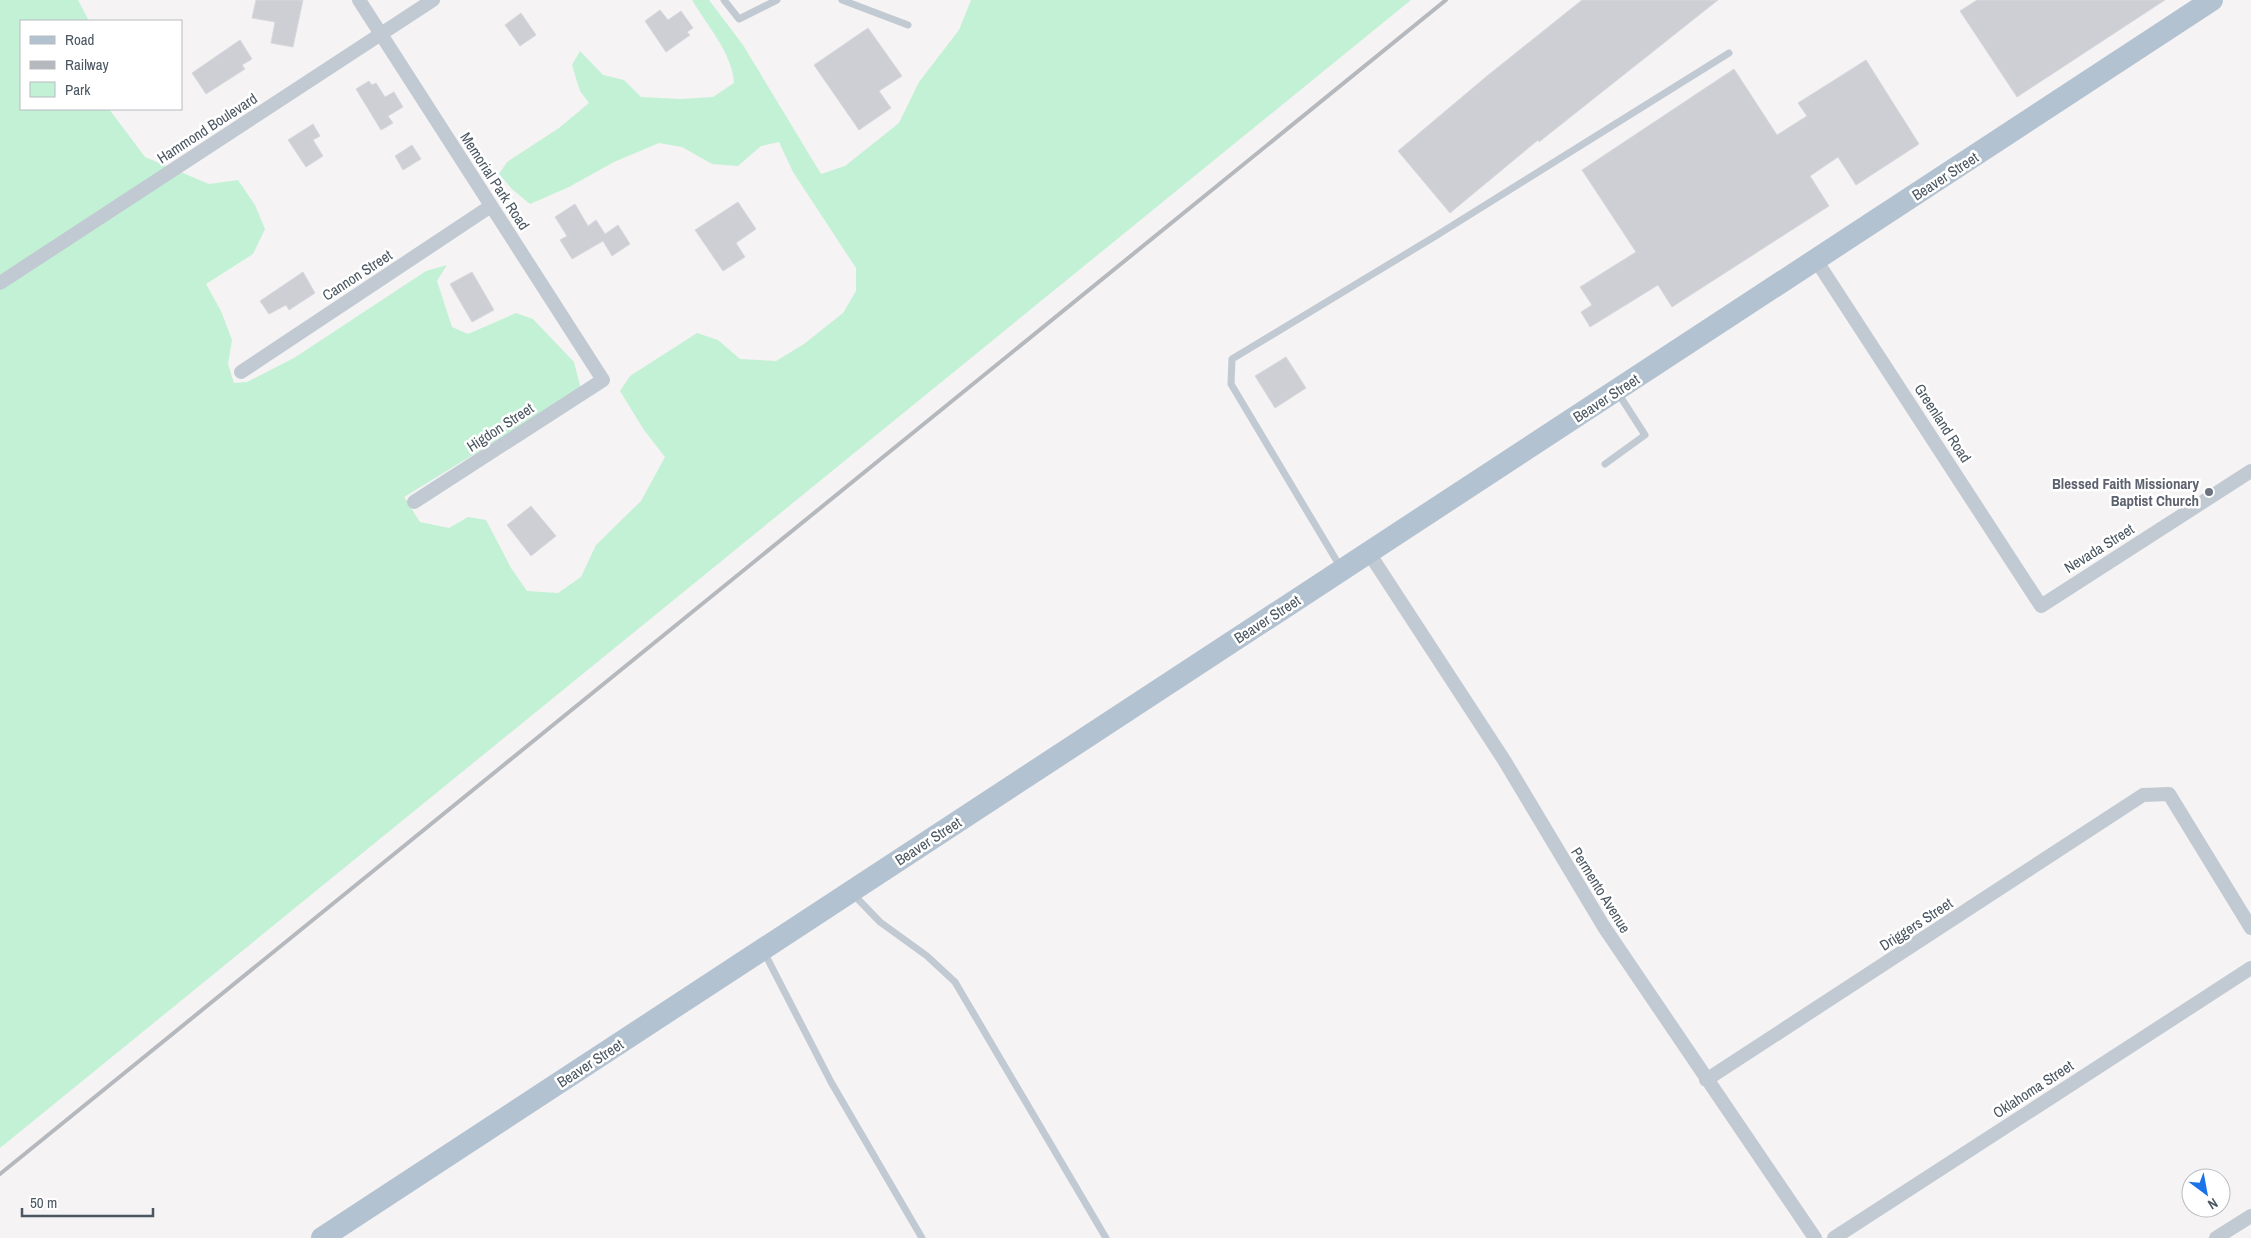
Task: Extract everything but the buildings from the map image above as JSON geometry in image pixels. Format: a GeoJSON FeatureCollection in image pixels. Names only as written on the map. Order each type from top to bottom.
{"type":"FeatureCollection","features":[{"type":"Feature","properties":{"kind":"main road","name":"Beaver Street"},"geometry":{"type":"LineString","coordinates":[[322,1238],[2212,0]]}},
{"type":"Feature","properties":{"kind":"street","name":"Memorial Park Road"},"geometry":{"type":"LineString","coordinates":[[359,0],[603,380]]}},
{"type":"Feature","properties":{"kind":"street","name":"Hammond Boulevard"},"geometry":{"type":"LineString","coordinates":[[0,283],[433,0]]}},
{"type":"Feature","properties":{"kind":"street","name":"Cannon Street"},"geometry":{"type":"LineString","coordinates":[[241,372],[491,206]]}},
{"type":"Feature","properties":{"kind":"street","name":"Greenland Road"},"geometry":{"type":"LineString","coordinates":[[1816,260],[2041,606]]}},
{"type":"Feature","properties":{"kind":"street","name":"Higdon Street"},"geometry":{"type":"LineString","coordinates":[[414,502],[603,380]]}},
{"type":"Feature","properties":{"kind":"street","name":"Nevada Street"},"geometry":{"type":"LineString","coordinates":[[2041,606],[2251,471]]}},
{"type":"Feature","properties":{"kind":"street","name":"Permento Avenue"},"geometry":{"type":"LineString","coordinates":[[1369,553],[1499,752],[1604,927],[1815,1238]]}},
{"type":"Feature","properties":{"kind":"street","name":"Driggers Street"},"geometry":{"type":"LineString","coordinates":[[1706,1080],[2142,795],[2169,794],[2251,928]]}},
{"type":"Feature","properties":{"kind":"street","name":"Oklahoma Street"},"geometry":{"type":"LineString","coordinates":[[1834,1238],[2251,968]]}},
{"type":"Feature","properties":{"kind":"street"},"geometry":{"type":"LineString","coordinates":[[2216,1238],[2251,1216]]}},
{"type":"Feature","properties":{"kind":"lane"},"geometry":{"type":"LineString","coordinates":[[724,0],[739,20],[777,0]]}},
{"type":"Feature","properties":{"kind":"lane"},"geometry":{"type":"LineString","coordinates":[[842,0],[908,25]]}},
{"type":"Feature","properties":{"kind":"lane"},"geometry":{"type":"LineString","coordinates":[[1342,570],[1231,384],[1232,359],[1434,237],[1729,53]]}},
{"type":"Feature","properties":{"kind":"lane"},"geometry":{"type":"LineString","coordinates":[[1605,464],[1645,435],[1617,391]]}},
{"type":"Feature","properties":{"kind":"lane"},"geometry":{"type":"LineString","coordinates":[[851,892],[880,922],[927,956],[955,982],[1106,1238]]}},
{"type":"Feature","properties":{"kind":"lane"},"geometry":{"type":"LineString","coordinates":[[763,949],[832,1082],[922,1238]]}},
{"type":"Feature","properties":{"kind":"green space"},"geometry":{"type":"Polygon","coordinates":[[[0,0],[78,0],[88,20],[20,20],[20,110],[110,110],[145,157],[209,184],[238,180],[255,205],[265,229],[253,254],[206,284],[221,311],[232,340],[228,364],[234,383],[247,382],[294,358],[426,271],[447,265],[437,281],[452,327],[468,334],[516,313],[533,319],[574,362],[581,389],[404,497],[420,522],[449,528],[468,517],[486,520],[511,568],[527,591],[558,593],[581,577],[596,545],[641,501],[665,457],[644,430],[620,391],[630,376],[697,333],[718,340],[740,359],[776,361],[804,344],[843,313],[856,291],[856,268],[793,172],[779,142],[761,146],[738,166],[712,164],[682,147],[659,143],[614,162],[569,187],[530,204],[512,189],[499,174],[507,162],[559,128],[589,103],[580,91],[572,65],[580,51],[603,75],[624,80],[641,97],[680,99],[713,97],[734,83],[729,61],[724,50],[692,0],[709,0],[743,45],[821,174],[845,166],[899,123],[919,82],[959,30],[971,0],[1411,0],[0,1148],[0,0]]]}},
{"type":"Feature","properties":{"kind":"railway"},"geometry":{"type":"LineString","coordinates":[[0,1174],[1446,0]]}},
{"type":"Feature","properties":{"kind":"place","name":"Blessed Faith Missionary Baptist Church"},"geometry":{"type":"Point","coordinates":[2209,492]}}]}
